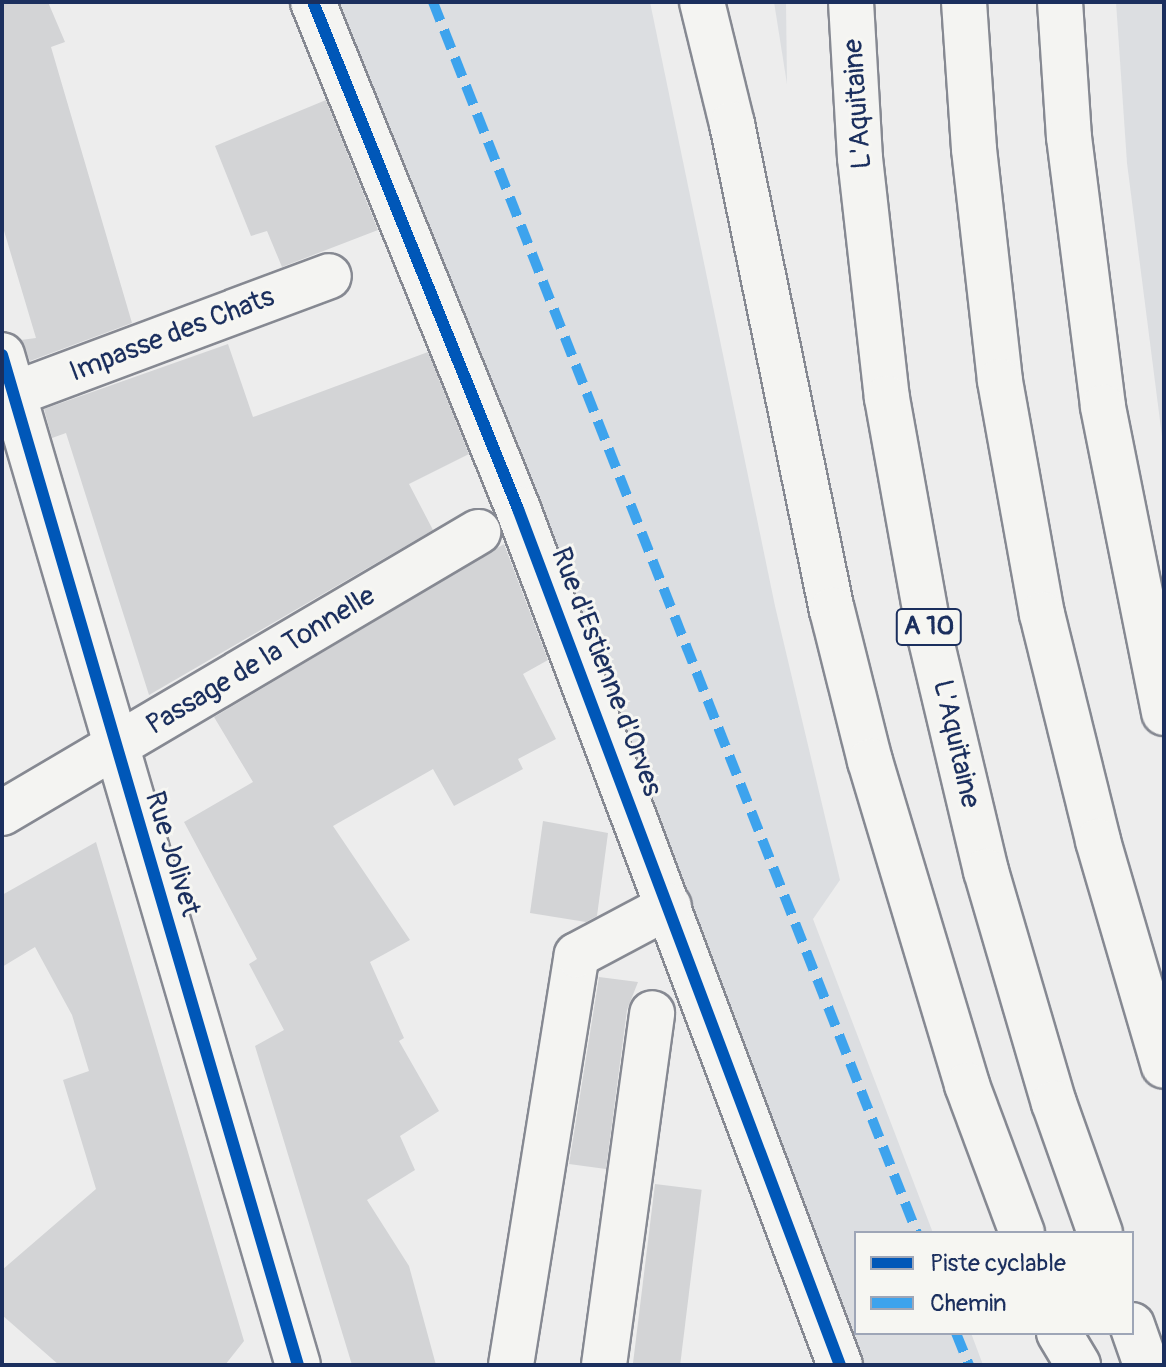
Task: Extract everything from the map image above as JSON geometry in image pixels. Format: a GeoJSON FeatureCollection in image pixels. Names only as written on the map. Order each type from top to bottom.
{"type":"FeatureCollection","features":[{"type":"Feature","properties":{"kind":"main road","name":"Rue d'Estienne d'Orves"},"geometry":{"type":"LineString","coordinates":[[313,2],[518,509],[840,1365]]}},
{"type":"Feature","properties":{"kind":"main road"},"geometry":{"type":"LineString","coordinates":[[702,2],[732,124],[832,610],[870,761],[963,1070],[1021,1231]]}},
{"type":"Feature","properties":{"kind":"main road"},"geometry":{"type":"LineString","coordinates":[[717,2],[732,124]]}},
{"type":"Feature","properties":{"kind":"main road","name":"L'Aquitaine"},"geometry":{"type":"LineString","coordinates":[[851,2],[860,158],[887,398],[930,636],[986,871],[1054,1103],[1099,1231]]}},
{"type":"Feature","properties":{"kind":"main road"},"geometry":{"type":"LineString","coordinates":[[964,2],[974,149],[1000,381],[1042,614],[1098,841],[1164,1066]]}},
{"type":"Feature","properties":{"kind":"main road"},"geometry":{"type":"LineString","coordinates":[[1060,2],[1069,137],[1101,392],[1164,713]]}},
{"type":"Feature","properties":{"kind":"main road","name":"Impasse des Chats"},"geometry":{"type":"LineString","coordinates":[[8,374],[329,276]]}},
{"type":"Feature","properties":{"kind":"main road","name":"Rue Jolivet"},"geometry":{"type":"LineString","coordinates":[[8,374],[298,1365]]}},
{"type":"Feature","properties":{"kind":"main road","name":"Passage de la Tonnelle"},"geometry":{"type":"LineString","coordinates":[[2,813],[478,532]]}},
{"type":"Feature","properties":{"kind":"main road"},"geometry":{"type":"LineString","coordinates":[[511,1365],[577,955],[669,906]]}},
{"type":"Feature","properties":{"kind":"main road"},"geometry":{"type":"LineString","coordinates":[[604,1365],[652,1013]]}},
{"type":"Feature","properties":{"kind":"main road"},"geometry":{"type":"LineString","coordinates":[[1134,1331],[1146,1365]]}},
{"type":"Feature","properties":{"kind":"main road"},"geometry":{"type":"LineString","coordinates":[[1060,1335],[1078,1365]]}},
{"type":"Feature","properties":{"kind":"shaded area"},"geometry":{"type":"Polygon","coordinates":[[[335,2],[650,2],[775,606],[840,880],[813,919],[932,1231],[854,1231],[854,1335],[972,1335],[983,1365],[859,1365],[335,2]]]}},
{"type":"Feature","properties":{"kind":"shaded area"},"geometry":{"type":"Polygon","coordinates":[[[774,2],[786,2],[787,84],[774,2]]]}},
{"type":"Feature","properties":{"kind":"shaded area"},"geometry":{"type":"Polygon","coordinates":[[[1116,2],[1164,2],[1164,452],[1127,163],[1116,2]]]}},
{"type":"Feature","properties":{"kind":"building"},"geometry":{"type":"Polygon","coordinates":[[[2,2],[48,2],[65,42],[51,47],[132,323],[30,361],[21,340],[36,338],[2,224],[2,2]]]}},
{"type":"Feature","properties":{"kind":"building"},"geometry":{"type":"Polygon","coordinates":[[[326,100],[378,230],[282,267],[267,231],[251,236],[215,146],[326,100]]]}},
{"type":"Feature","properties":{"kind":"building"},"geometry":{"type":"Polygon","coordinates":[[[228,344],[253,417],[428,352],[469,454],[409,484],[433,530],[149,695],[66,433],[52,438],[44,409],[228,344]]]}},
{"type":"Feature","properties":{"kind":"building"},"geometry":{"type":"Polygon","coordinates":[[[504,544],[548,660],[523,674],[556,739],[518,759],[523,769],[454,806],[433,769],[333,826],[410,940],[370,962],[404,1038],[399,1041],[439,1111],[400,1136],[415,1170],[367,1200],[409,1266],[436,1365],[352,1365],[255,1046],[284,1030],[249,964],[257,959],[184,822],[253,782],[214,717],[504,544]]]}},
{"type":"Feature","properties":{"kind":"building"},"geometry":{"type":"Polygon","coordinates":[[[543,821],[608,833],[597,916],[586,922],[530,913],[543,821]]]}},
{"type":"Feature","properties":{"kind":"building"},"geometry":{"type":"Polygon","coordinates":[[[96,842],[244,1341],[225,1365],[59,1365],[2,1315],[2,1270],[96,1189],[63,1080],[89,1071],[72,1015],[35,947],[2,967],[2,895],[96,842]]]}},
{"type":"Feature","properties":{"kind":"building"},"geometry":{"type":"Polygon","coordinates":[[[599,977],[638,982],[627,1010],[606,1169],[569,1164],[599,977]]]}},
{"type":"Feature","properties":{"kind":"building"},"geometry":{"type":"Polygon","coordinates":[[[655,1184],[702,1190],[680,1365],[633,1365],[655,1184]]]}},
{"type":"Feature","properties":{"kind":"marked path"},"geometry":{"type":"LineString","coordinates":[[433,2],[916,1231]]}},
{"type":"Feature","properties":{"kind":"marked path"},"geometry":{"type":"LineString","coordinates":[[957,1335],[969,1365]]}},
{"type":"Feature","properties":{"kind":"cycle path"},"geometry":{"type":"LineString","coordinates":[[313,2],[518,509],[840,1365]]}},
{"type":"Feature","properties":{"kind":"cycle path"},"geometry":{"type":"LineString","coordinates":[[2,355],[298,1365]]}}]}
